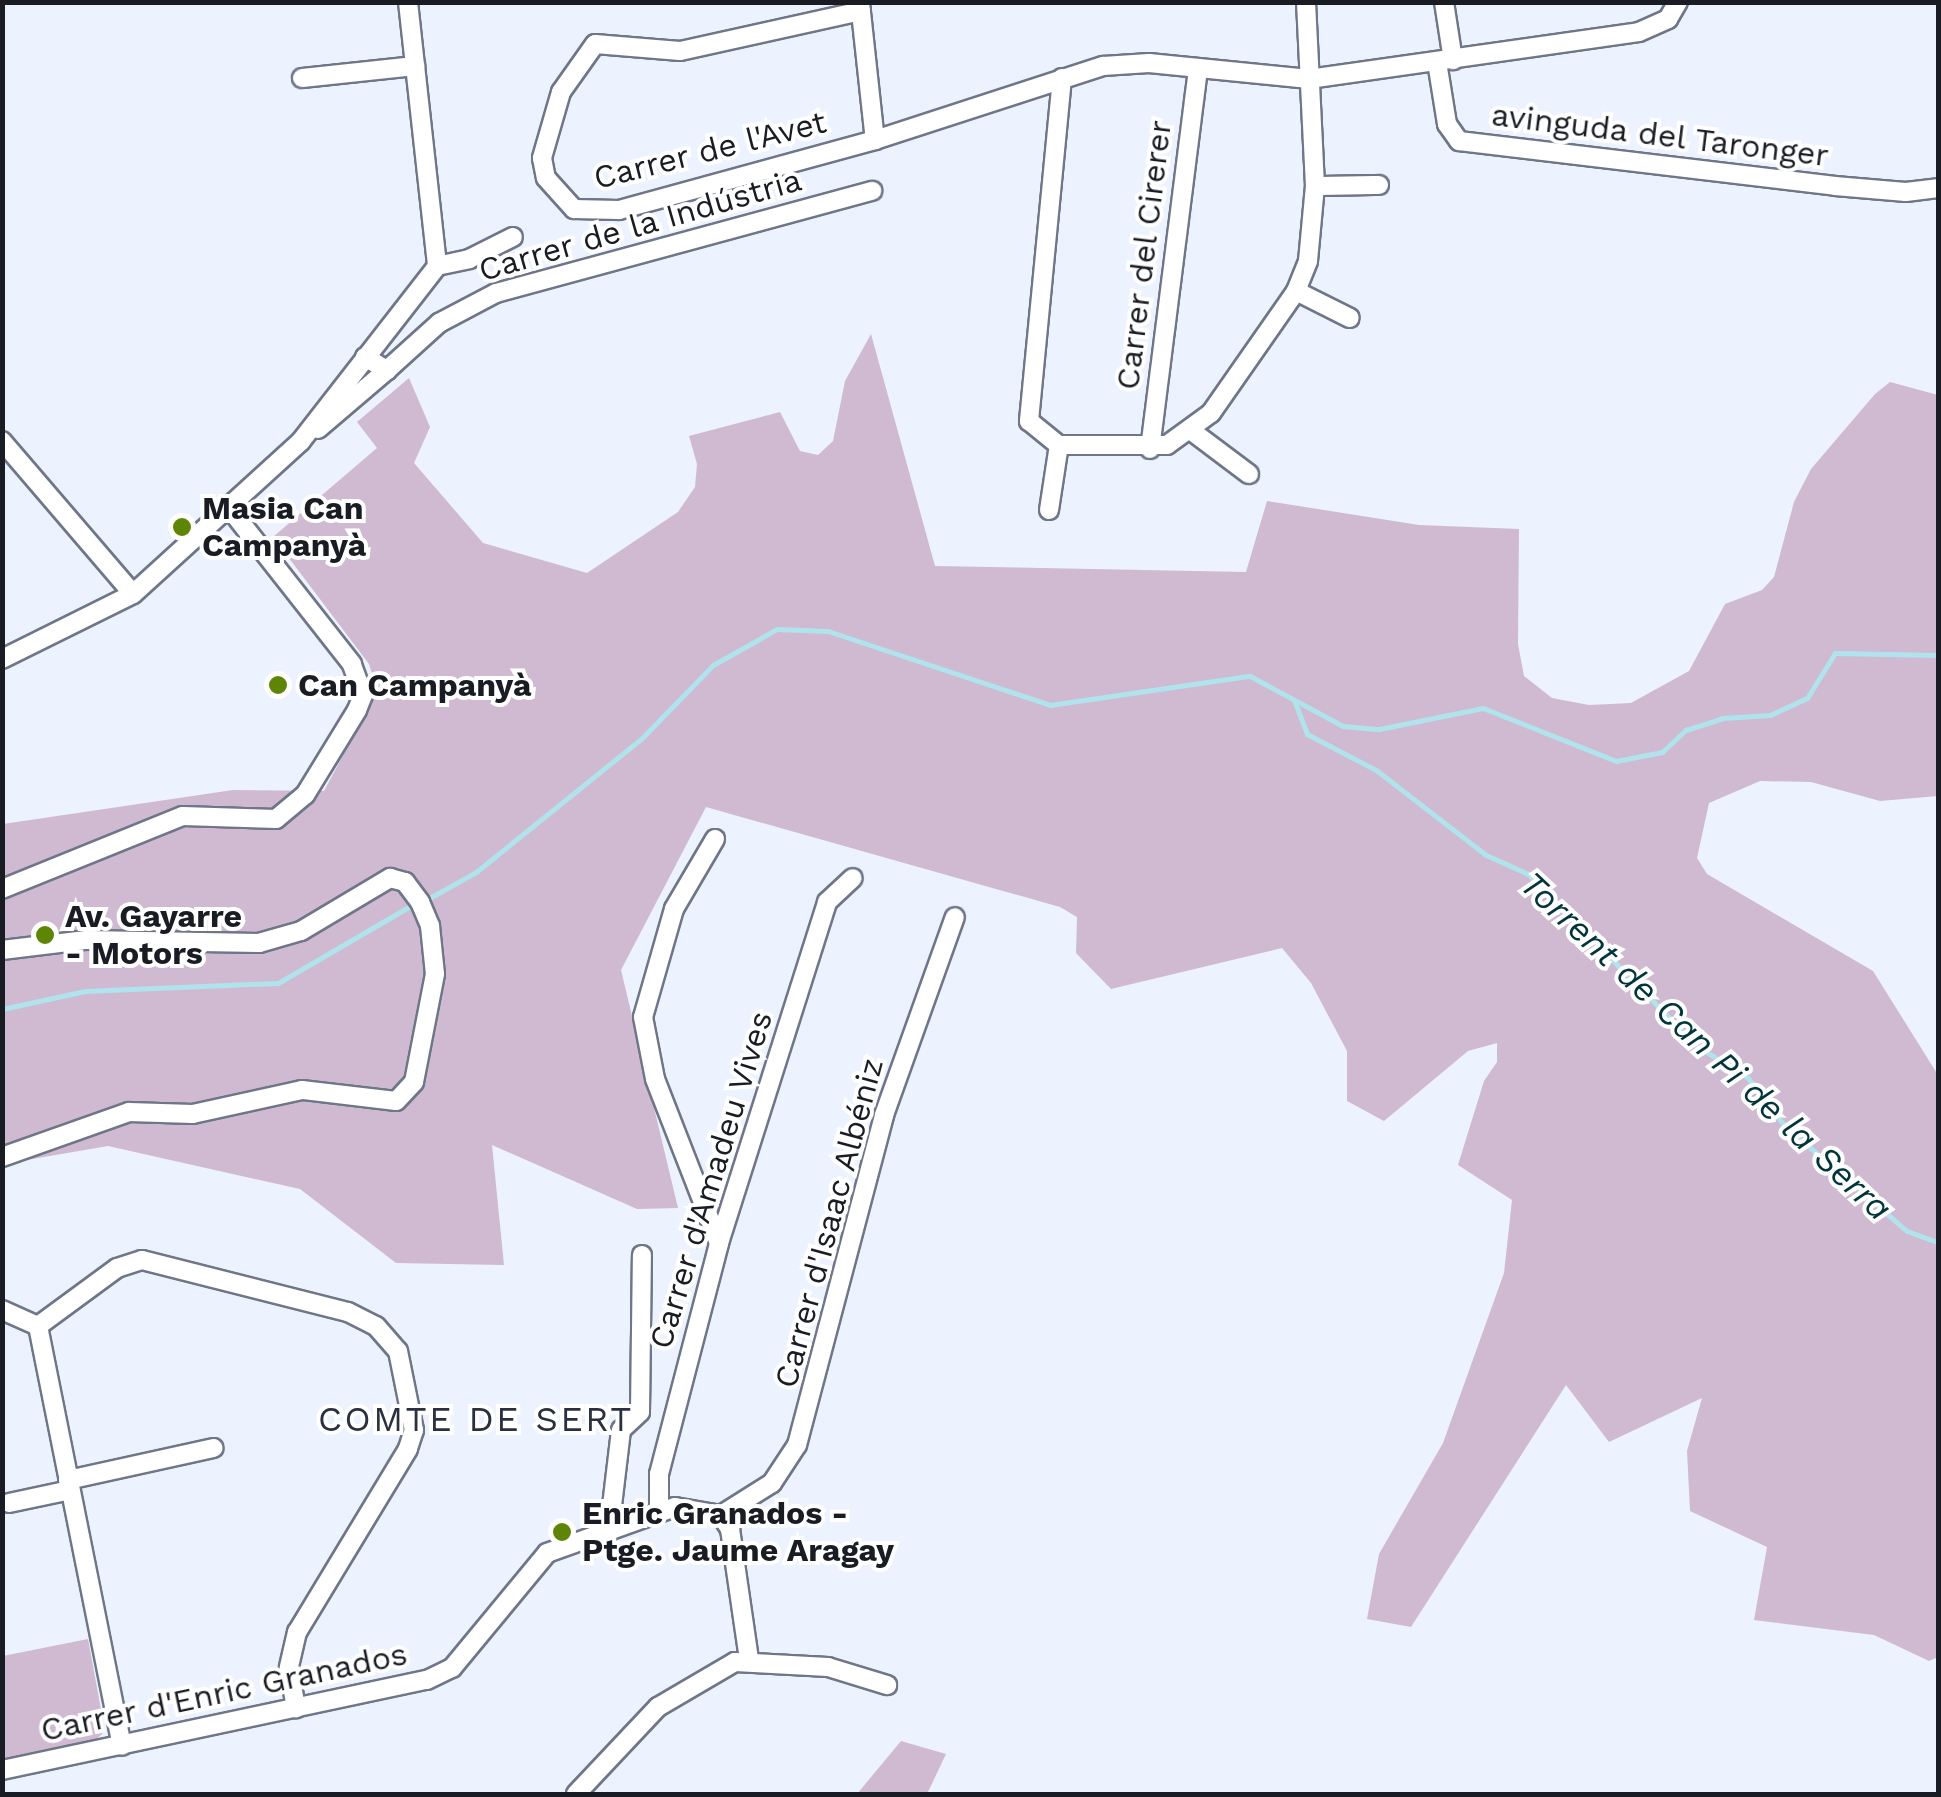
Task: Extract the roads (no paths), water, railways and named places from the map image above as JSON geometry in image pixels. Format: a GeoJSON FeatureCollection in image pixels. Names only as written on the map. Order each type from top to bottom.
{"type":"FeatureCollection","features":[{"type":"Feature","properties":{"kind":"street"},"geometry":{"type":"LineString","coordinates":[[408,2],[436,266],[513,237]]}},
{"type":"Feature","properties":{"kind":"street"},"geometry":{"type":"LineString","coordinates":[[1062,78],[1028,402],[1030,420],[1059,445],[1150,449],[1192,432],[1296,291],[1312,243],[1315,186],[1306,2]]}},
{"type":"Feature","properties":{"kind":"street"},"geometry":{"type":"LineString","coordinates":[[1444,2],[1445,61]]}},
{"type":"Feature","properties":{"kind":"street","name":"Carrer de l'Avet"},"geometry":{"type":"LineString","coordinates":[[860,7],[680,51],[596,44],[560,92],[542,158],[558,196],[594,213],[875,140],[1062,78],[1124,64],[1310,79],[1639,32],[1668,19],[1678,2]]}},
{"type":"Feature","properties":{"kind":"street"},"geometry":{"type":"LineString","coordinates":[[860,7],[875,140]]}},
{"type":"Feature","properties":{"kind":"street","name":"avinguda del Taronger"},"geometry":{"type":"LineString","coordinates":[[1445,61],[1447,124],[1458,142],[1835,186],[1906,192],[1938,188]]}},
{"type":"Feature","properties":{"kind":"street"},"geometry":{"type":"LineString","coordinates":[[302,78],[416,66]]}},
{"type":"Feature","properties":{"kind":"street","name":"Carrer del Cirerer"},"geometry":{"type":"LineString","coordinates":[[1150,449],[1198,68]]}},
{"type":"Feature","properties":{"kind":"street"},"geometry":{"type":"LineString","coordinates":[[1315,186],[1380,185]]}},
{"type":"Feature","properties":{"kind":"street","name":"Carrer de la Indústria"},"geometry":{"type":"LineString","coordinates":[[2,659],[132,594],[438,323],[496,293],[872,191]]}},
{"type":"Feature","properties":{"kind":"street","name":"Carrer de la Indústria"},"geometry":{"type":"LineString","coordinates":[[302,441],[436,266]]}},
{"type":"Feature","properties":{"kind":"street"},"geometry":{"type":"LineString","coordinates":[[1296,291],[1350,318]]}},
{"type":"Feature","properties":{"kind":"street"},"geometry":{"type":"LineString","coordinates":[[366,357],[386,370]]}},
{"type":"Feature","properties":{"kind":"street"},"geometry":{"type":"LineString","coordinates":[[1192,432],[1249,474]]}},
{"type":"Feature","properties":{"kind":"street"},"geometry":{"type":"LineString","coordinates":[[2,441],[132,594]]}},
{"type":"Feature","properties":{"kind":"street"},"geometry":{"type":"LineString","coordinates":[[1049,510],[1059,445]]}},
{"type":"Feature","properties":{"kind":"street"},"geometry":{"type":"LineString","coordinates":[[2,889],[184,816],[276,819],[306,794],[357,710],[363,695],[352,664],[227,506]]}},
{"type":"Feature","properties":{"kind":"street"},"geometry":{"type":"LineString","coordinates":[[715,839],[674,909],[643,1018],[655,1079],[719,1242]]}},
{"type":"Feature","properties":{"kind":"street","name":"Carrer d'Amadeu Vives"},"geometry":{"type":"LineString","coordinates":[[658,1512],[658,1474],[719,1242],[827,902],[853,878]]}},
{"type":"Feature","properties":{"kind":"street"},"geometry":{"type":"LineString","coordinates":[[2,950],[86,940],[259,943],[301,930],[383,881],[398,879],[414,892],[430,926],[434,974],[414,1082],[396,1101],[302,1090],[192,1114],[129,1112],[2,1158]]}},
{"type":"Feature","properties":{"kind":"street","name":"Carrer d'Isaac Albéniz"},"geometry":{"type":"LineString","coordinates":[[721,1515],[772,1483],[801,1435],[884,1115],[955,917]]}},
{"type":"Feature","properties":{"kind":"street"},"geometry":{"type":"LineString","coordinates":[[2,935],[27,946]]}},
{"type":"Feature","properties":{"kind":"street"},"geometry":{"type":"LineString","coordinates":[[609,1531],[621,1430],[640,1412],[642,1255]]}},
{"type":"Feature","properties":{"kind":"street"},"geometry":{"type":"LineString","coordinates":[[38,1326],[117,1268],[142,1260],[348,1312],[376,1326],[398,1351],[414,1430],[408,1450],[297,1632],[289,1668],[296,1708]]}},
{"type":"Feature","properties":{"kind":"street"},"geometry":{"type":"LineString","coordinates":[[2,1310],[38,1326]]}},
{"type":"Feature","properties":{"kind":"street"},"geometry":{"type":"LineString","coordinates":[[38,1326],[122,1746]]}},
{"type":"Feature","properties":{"kind":"street"},"geometry":{"type":"LineString","coordinates":[[9,1503],[214,1448]]}},
{"type":"Feature","properties":{"kind":"street","name":"Carrer d'Enric Granados"},"geometry":{"type":"LineString","coordinates":[[2,1770],[426,1680],[452,1668],[547,1552],[658,1512],[686,1506],[721,1515]]}},
{"type":"Feature","properties":{"kind":"street"},"geometry":{"type":"LineString","coordinates":[[721,1515],[739,1558],[748,1660]]}},
{"type":"Feature","properties":{"kind":"street"},"geometry":{"type":"LineString","coordinates":[[576,1794],[668,1699],[698,1679],[748,1660],[828,1667],[887,1686]]}},
{"type":"Feature","properties":{"kind":"waterway"},"geometry":{"type":"LineString","coordinates":[[424,901],[476,872],[642,738],[713,665],[777,629],[828,631],[1050,705],[1250,676],[1343,726],[1379,729],[1483,708],[1616,761],[1662,752],[1686,730],[1722,718],[1770,715],[1807,698],[1835,653],[1938,655]]}},
{"type":"Feature","properties":{"kind":"waterway","name":"Torrent de Can Pi de la Serra"},"geometry":{"type":"LineString","coordinates":[[1294,700],[1307,734],[1376,770],[1486,855],[1528,874],[1697,1046],[1748,1078],[1784,1125],[1907,1231],[1938,1242]]}},
{"type":"Feature","properties":{"kind":"waterway"},"geometry":{"type":"LineString","coordinates":[[2,1009],[85,991],[278,983],[414,904]]}},
{"type":"Feature","properties":{"kind":"place","name":"Masia Can Campanyà"},"geometry":{"type":"Point","coordinates":[182,527]}},
{"type":"Feature","properties":{"kind":"place","name":"Can Campanyà"},"geometry":{"type":"Point","coordinates":[278,685]}},
{"type":"Feature","properties":{"kind":"place","name":"Av. Gayarre - Motors"},"geometry":{"type":"Point","coordinates":[45,935]}},
{"type":"Feature","properties":{"kind":"place","name":"Enric Granados - Ptge. Jaume Aragay"},"geometry":{"type":"Point","coordinates":[562,1532]}},
{"type":"Feature","properties":{"kind":"district","name":"COMTE DE SERT"},"geometry":{"type":"Point","coordinates":[476,1419]}}]}
